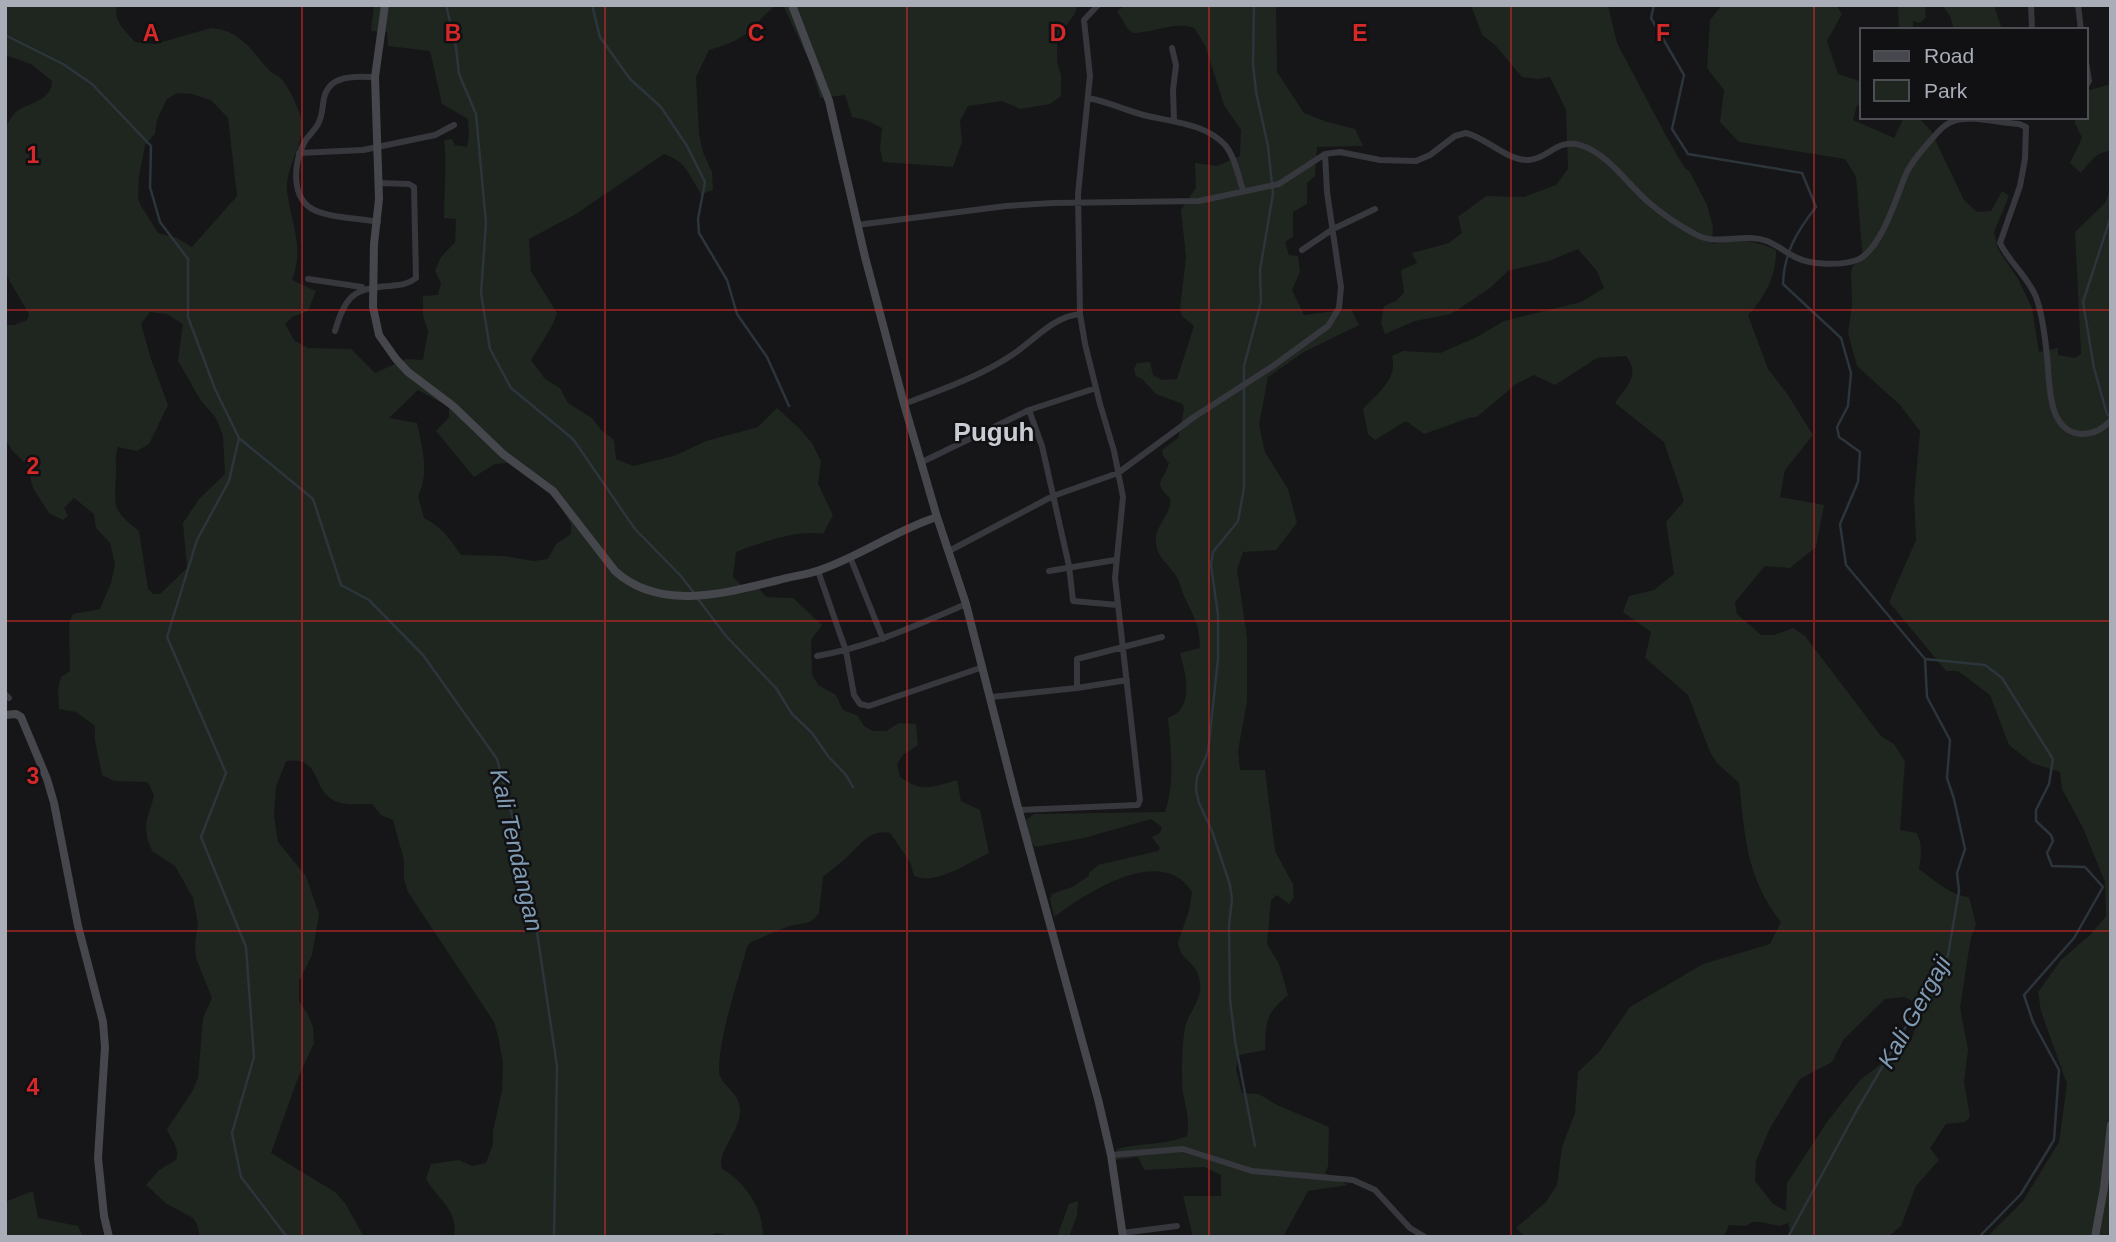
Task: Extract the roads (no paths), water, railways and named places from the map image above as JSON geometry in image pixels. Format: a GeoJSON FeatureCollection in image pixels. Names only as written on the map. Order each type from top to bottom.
{"type":"FeatureCollection","features":[{"type":"Feature","properties":{"kind":"street"},"geometry":{"type":"LineString","coordinates":[[385,5],[375,77],[378,222],[369,287],[379,335],[408,372],[453,406],[503,454],[553,491],[601,555],[627,581],[642,589],[689,596],[730,592],[818,571],[903,530],[937,517]]}},
{"type":"Feature","properties":{"kind":"street"},"geometry":{"type":"LineString","coordinates":[[793,5],[829,101],[857,225],[904,404],[983,667],[1018,810],[1111,1155],[1123,1235],[1177,1226]]}},
{"type":"Feature","properties":{"kind":"street"},"geometry":{"type":"LineString","coordinates":[[1018,810],[1090,808],[1139,803],[1115,560],[1123,505],[1114,451],[1084,344],[1080,314],[1078,203],[1090,76],[1084,20],[1098,5]]}},
{"type":"Feature","properties":{"kind":"street"},"geometry":{"type":"LineString","coordinates":[[2031,5],[2032,28]]}},
{"type":"Feature","properties":{"kind":"street"},"geometry":{"type":"LineString","coordinates":[[2078,5],[2081,28]]}},
{"type":"Feature","properties":{"kind":"street"},"geometry":{"type":"LineString","coordinates":[[1172,48],[1176,65],[1173,90],[1174,121]]}},
{"type":"Feature","properties":{"kind":"street"},"geometry":{"type":"LineString","coordinates":[[375,77],[337,81],[323,96],[320,121],[299,153],[297,183],[306,204],[327,214],[378,222]]}},
{"type":"Feature","properties":{"kind":"street"},"geometry":{"type":"LineString","coordinates":[[1088,98],[1209,133],[1223,144],[1230,154],[1243,190]]}},
{"type":"Feature","properties":{"kind":"street"},"geometry":{"type":"LineString","coordinates":[[2026,119],[2020,186],[2000,243],[2037,298],[2047,353],[2050,393],[2059,419],[2070,430],[2081,434],[2094,432],[2109,422]]}},
{"type":"Feature","properties":{"kind":"street"},"geometry":{"type":"LineString","coordinates":[[857,225],[1006,206],[1187,202],[1220,198],[1243,190],[1279,184],[1325,153],[1340,152],[1380,160],[1416,161],[1430,155],[1455,136],[1466,133],[1516,158],[1527,160],[1539,157],[1562,144],[1575,144],[1598,154],[1648,201],[1698,236],[1717,241],[1750,237],[1775,244],[1792,256],[1822,263],[1855,261],[1865,256],[1890,218],[1915,160],[1935,135],[1951,122],[1970,120],[2024,125]]}},
{"type":"Feature","properties":{"kind":"street"},"geometry":{"type":"LineString","coordinates":[[299,153],[351,152],[376,148],[435,135],[454,125]]}},
{"type":"Feature","properties":{"kind":"street"},"geometry":{"type":"LineString","coordinates":[[949,551],[1053,496],[1118,473],[1194,417],[1328,326],[1337,314],[1341,295],[1327,192],[1325,153]]}},
{"type":"Feature","properties":{"kind":"street"},"geometry":{"type":"LineString","coordinates":[[308,279],[369,287],[406,284],[416,278],[414,187],[409,184],[378,183]]}},
{"type":"Feature","properties":{"kind":"street"},"geometry":{"type":"LineString","coordinates":[[1301,250],[1333,229],[1375,209]]}},
{"type":"Feature","properties":{"kind":"street"},"geometry":{"type":"LineString","coordinates":[[335,331],[345,306],[356,292],[369,287]]}},
{"type":"Feature","properties":{"kind":"street"},"geometry":{"type":"LineString","coordinates":[[904,404],[974,376],[1013,355],[1058,319],[1080,314]]}},
{"type":"Feature","properties":{"kind":"street"},"geometry":{"type":"LineString","coordinates":[[922,462],[1029,410],[1096,388]]}},
{"type":"Feature","properties":{"kind":"street"},"geometry":{"type":"LineString","coordinates":[[1029,410],[1042,446],[1069,566],[1073,601],[1118,605]]}},
{"type":"Feature","properties":{"kind":"street"},"geometry":{"type":"LineString","coordinates":[[850,557],[883,639]]}},
{"type":"Feature","properties":{"kind":"street"},"geometry":{"type":"LineString","coordinates":[[1049,571],[1115,560]]}},
{"type":"Feature","properties":{"kind":"street"},"geometry":{"type":"LineString","coordinates":[[818,571],[846,651],[854,695],[860,704],[864,706],[896,697],[983,667]]}},
{"type":"Feature","properties":{"kind":"street"},"geometry":{"type":"LineString","coordinates":[[817,656],[846,651],[883,639],[966,604]]}},
{"type":"Feature","properties":{"kind":"street"},"geometry":{"type":"LineString","coordinates":[[1077,688],[1077,659],[1162,637]]}},
{"type":"Feature","properties":{"kind":"street"},"geometry":{"type":"LineString","coordinates":[[991,697],[1127,680]]}},
{"type":"Feature","properties":{"kind":"street"},"geometry":{"type":"LineString","coordinates":[[5,715],[16,714],[21,717],[47,779],[78,926],[103,1022],[98,1158],[109,1237]]}},
{"type":"Feature","properties":{"kind":"street"},"geometry":{"type":"LineString","coordinates":[[2095,1237],[2111,1125]]}},
{"type":"Feature","properties":{"kind":"street"},"geometry":{"type":"LineString","coordinates":[[1111,1155],[1183,1149],[1252,1171],[1353,1180],[1375,1190],[1410,1228],[1425,1237]]}},
{"type":"Feature","properties":{"kind":"street"},"geometry":{"type":"LineString","coordinates":[[1405,1237],[1410,1228]]}},
{"type":"Feature","properties":{"kind":"waterway"},"geometry":{"type":"LineString","coordinates":[[446,5],[459,74],[476,114],[486,223],[481,293],[490,349],[511,388],[573,439],[635,529],[694,593]]}},
{"type":"Feature","properties":{"kind":"waterway"},"geometry":{"type":"LineString","coordinates":[[592,5],[600,37],[630,79],[661,107],[687,146],[705,182],[698,219],[699,233],[727,280],[737,314],[767,357],[789,406]]}},
{"type":"Feature","properties":{"kind":"waterway"},"geometry":{"type":"LineString","coordinates":[[1254,5],[1253,64],[1268,146],[1273,194],[1260,270],[1261,302],[1244,366],[1244,488],[1238,521],[1213,552],[1211,565],[1218,615],[1218,659],[1208,752],[1197,777],[1196,790],[1230,885],[1230,999],[1235,1041],[1255,1146]]}},
{"type":"Feature","properties":{"kind":"waterway","name":"Kali Gergaji"},"geometry":{"type":"LineString","coordinates":[[1654,5],[1651,18],[1684,75],[1672,129],[1688,154],[1802,173],[1816,207],[1793,243],[1786,262],[1783,284],[1841,338],[1851,373],[1848,406],[1837,427],[1839,437],[1860,452],[1858,482],[1840,524],[1846,565],[1925,659],[1927,697],[1950,740],[1947,778],[1965,849],[1957,873],[1959,891],[1948,955],[1857,1110],[1788,1237]]}},
{"type":"Feature","properties":{"kind":"waterway"},"geometry":{"type":"LineString","coordinates":[[5,35],[63,64],[92,84],[151,146],[150,187],[160,222],[188,259],[188,317],[215,389],[239,438],[229,481],[197,540],[167,637],[226,773],[201,837],[246,947],[254,1057],[232,1133],[241,1177],[287,1237]]}},
{"type":"Feature","properties":{"kind":"waterway"},"geometry":{"type":"LineString","coordinates":[[2111,216],[2083,302],[2094,368],[2107,414],[2111,417]]}},
{"type":"Feature","properties":{"kind":"waterway","name":"Kali Tendangan"},"geometry":{"type":"LineString","coordinates":[[239,438],[313,499],[341,585],[369,600],[423,655],[497,759],[529,879],[557,1066],[554,1237]]}},
{"type":"Feature","properties":{"kind":"waterway"},"geometry":{"type":"LineString","coordinates":[[698,599],[726,636],[776,688],[792,714],[812,733],[853,787]]}},
{"type":"Feature","properties":{"kind":"waterway"},"geometry":{"type":"LineString","coordinates":[[1925,659],[1985,665],[2002,678],[2053,759],[2049,784],[2036,810],[2036,821],[2051,835],[2053,841],[2047,853],[2052,866],[2085,867],[2103,887],[2074,938],[2024,995],[2033,1022],[2059,1070],[2054,1140],[2021,1194],[1979,1237]]}},
{"type":"Feature","properties":{"kind":"district","name":"Puguh"},"geometry":{"type":"Point","coordinates":[994,432]}}]}
